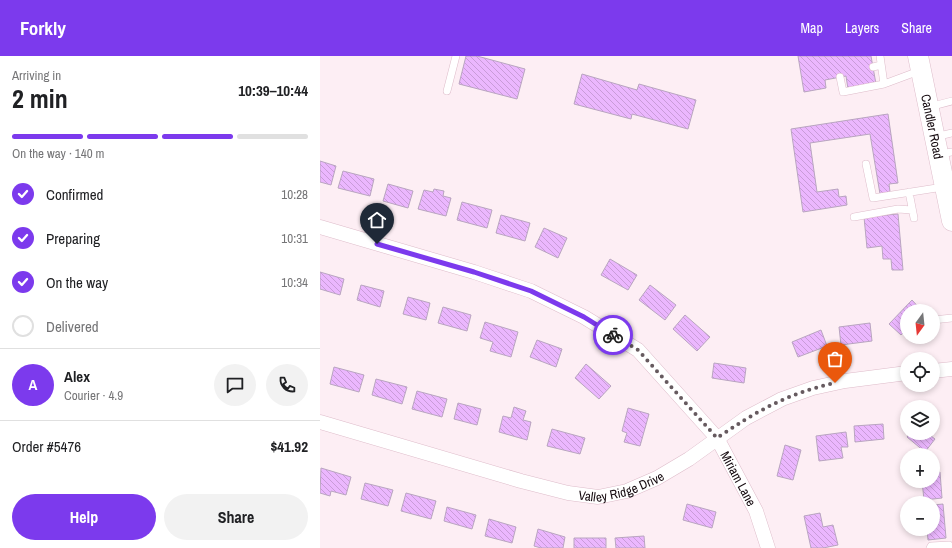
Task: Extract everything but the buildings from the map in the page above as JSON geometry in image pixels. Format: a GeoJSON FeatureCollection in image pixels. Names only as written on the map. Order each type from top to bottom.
{"type":"FeatureCollection","features":[{"type":"Feature","properties":{"kind":"main road","name":"Candler Road"},"geometry":{"type":"LineString","coordinates":[[920,63],[929,107],[944,144],[945,187],[951,213]]}},
{"type":"Feature","properties":{"kind":"street","name":"Miriam Lane"},"geometry":{"type":"LineString","coordinates":[[320,227],[474,272],[531,291],[584,317],[638,350],[717,438],[756,512],[768,548]]}},
{"type":"Feature","properties":{"kind":"street"},"geometry":{"type":"LineString","coordinates":[[940,370],[952,369]]}},
{"type":"Feature","properties":{"kind":"street","name":"Valley Ridge Drive"},"geometry":{"type":"LineString","coordinates":[[320,422],[521,481],[568,493],[598,497],[627,491],[657,478],[689,459],[746,418],[782,399],[813,388],[845,381],[900,374]]}},
{"type":"Feature","properties":{"kind":"lane"},"geometry":{"type":"LineString","coordinates":[[447,91],[456,56]]}},
{"type":"Feature","properties":{"kind":"lane"},"geometry":{"type":"LineString","coordinates":[[880,56],[884,84]]}},
{"type":"Feature","properties":{"kind":"lane"},"geometry":{"type":"LineString","coordinates":[[840,77],[843,92],[884,84],[920,63]]}},
{"type":"Feature","properties":{"kind":"lane"},"geometry":{"type":"LineString","coordinates":[[873,66],[881,65]]}},
{"type":"Feature","properties":{"kind":"lane"},"geometry":{"type":"LineString","coordinates":[[929,107],[952,100]]}},
{"type":"Feature","properties":{"kind":"lane"},"geometry":{"type":"LineString","coordinates":[[866,164],[872,198],[945,187]]}},
{"type":"Feature","properties":{"kind":"lane"},"geometry":{"type":"LineString","coordinates":[[909,192],[914,218]]}},
{"type":"Feature","properties":{"kind":"lane"},"geometry":{"type":"LineString","coordinates":[[854,217],[898,209],[912,210]]}},
{"type":"Feature","properties":{"kind":"lane"},"geometry":{"type":"LineString","coordinates":[[940,319],[952,318]]}},
{"type":"Feature","properties":{"kind":"lane"},"geometry":{"type":"LineString","coordinates":[[930,548],[931,546],[949,545],[950,548]]}},
{"type":"Feature","properties":{"kind":"way so far"},"geometry":{"type":"LineString","coordinates":[[613,335],[638,350],[717,438],[746,418],[782,399],[813,388],[835,383]]}},
{"type":"Feature","properties":{"kind":"route"},"geometry":{"type":"LineString","coordinates":[[377,244],[474,272],[531,291],[584,317],[613,335]]}}]}
